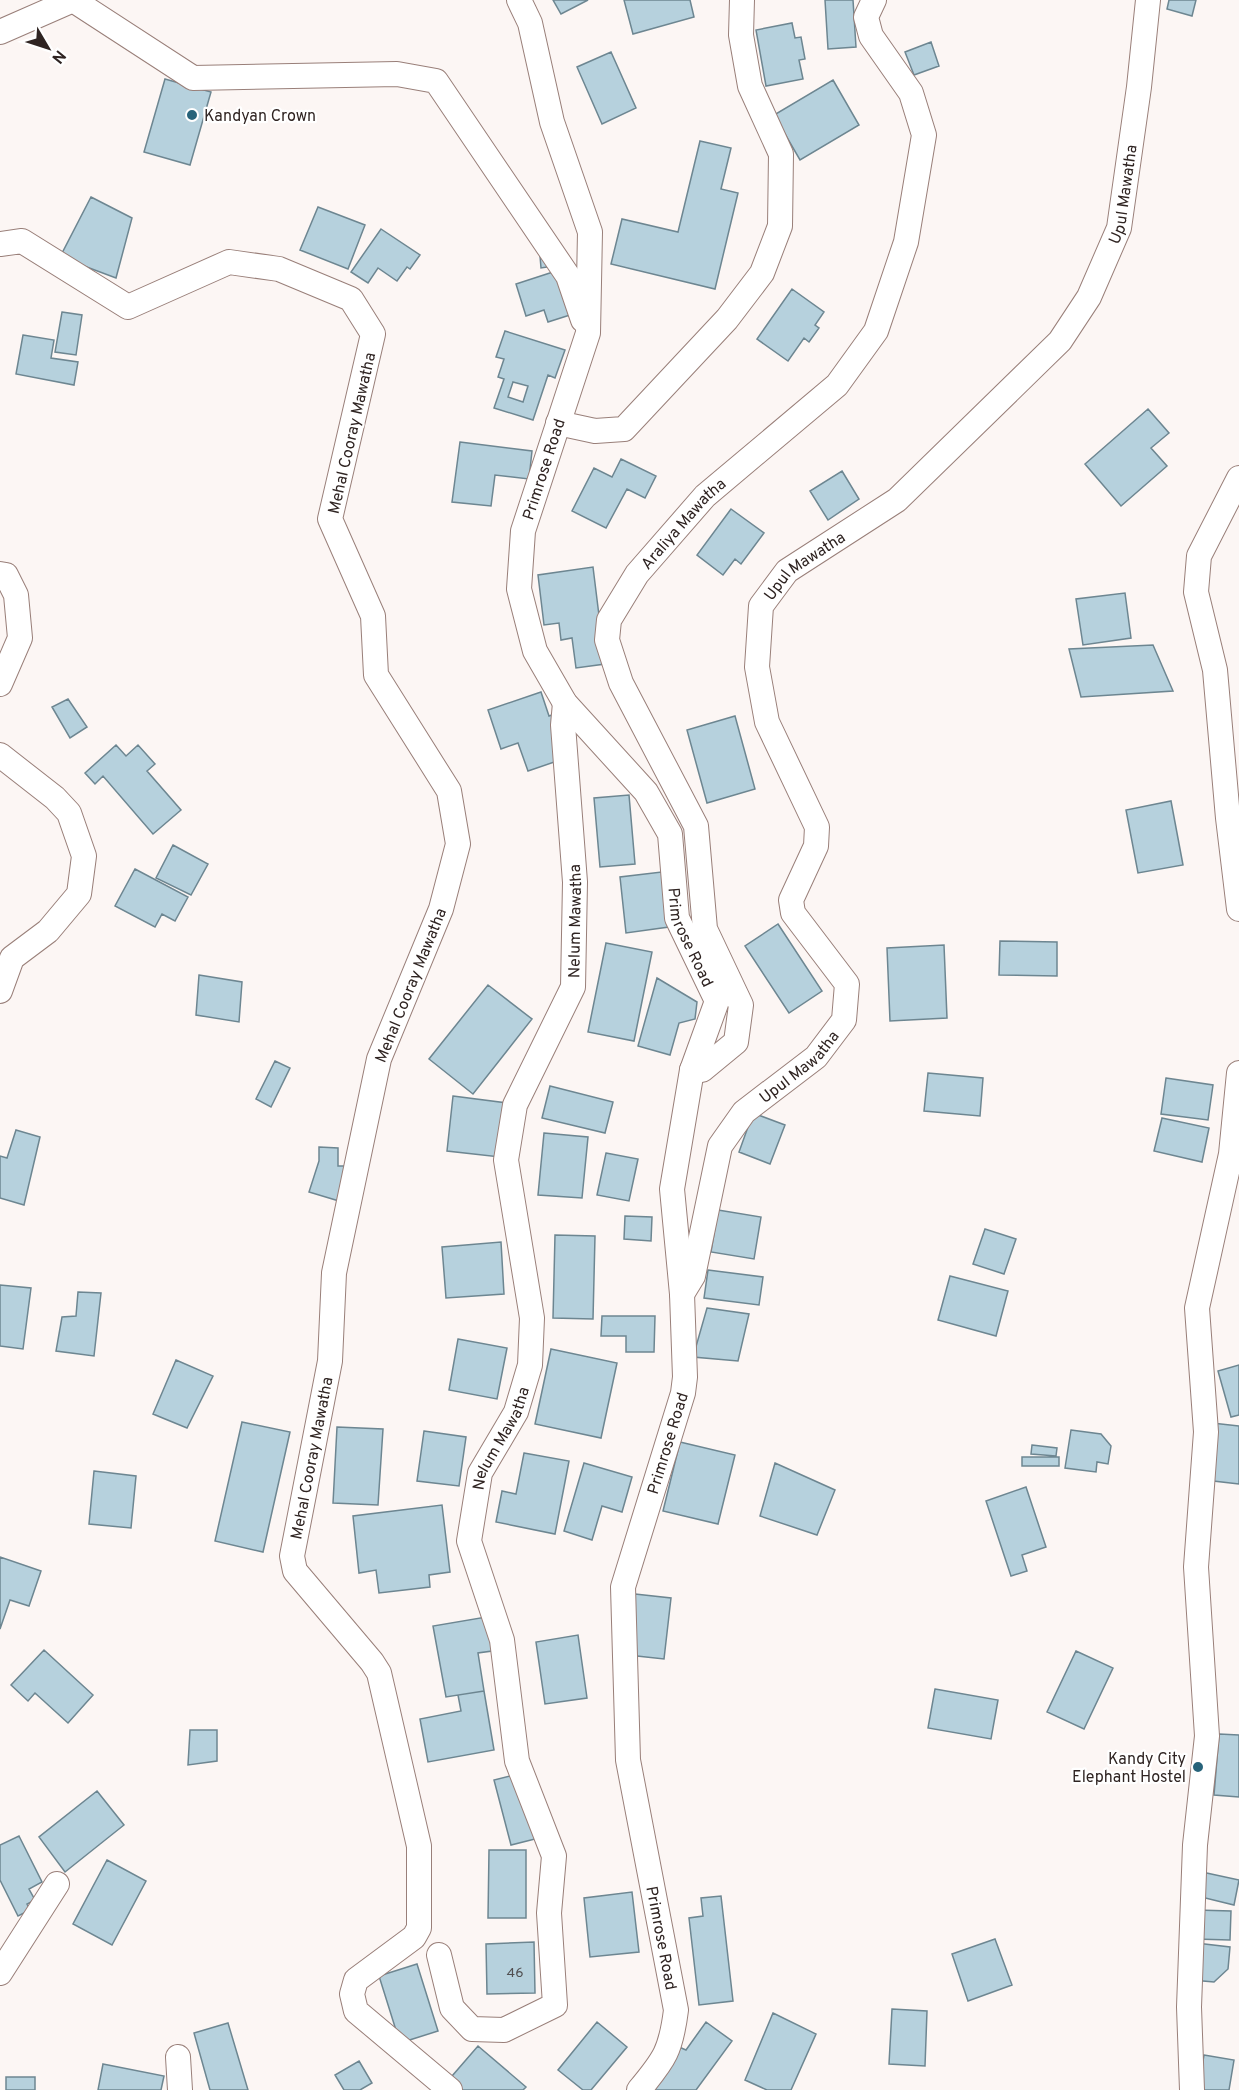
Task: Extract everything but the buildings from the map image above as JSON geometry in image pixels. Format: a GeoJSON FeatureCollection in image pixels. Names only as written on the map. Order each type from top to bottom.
{"type":"FeatureCollection","features":[{"type":"Feature","properties":{"kind":"street"},"geometry":{"type":"LineString","coordinates":[[0,32],[73,0],[193,78],[397,74],[436,81],[568,276],[588,333]]}},
{"type":"Feature","properties":{"kind":"street","name":"Primrose Road"},"geometry":{"type":"LineString","coordinates":[[519,0],[530,24],[552,122],[590,232],[588,333],[523,531],[519,589],[535,651],[566,703],[646,792],[670,834],[676,918],[717,1001],[692,1070],[672,1189],[682,1294],[685,1377],[683,1393],[622,1587],[628,1760],[675,2010],[672,2037],[662,2064],[639,2090]]}},
{"type":"Feature","properties":{"kind":"street"},"geometry":{"type":"LineString","coordinates":[[558,423],[595,431],[624,429],[727,319],[762,273],[780,226],[781,154],[750,86],[741,35],[742,0]]}},
{"type":"Feature","properties":{"kind":"street","name":"Araliya Mawatha"},"geometry":{"type":"LineString","coordinates":[[692,1070],[702,1070],[736,1042],[741,1005],[705,929],[696,826],[621,683],[607,640],[609,620],[637,574],[705,496],[837,385],[876,331],[906,242],[924,135],[911,93],[871,36],[867,17],[874,0]]}},
{"type":"Feature","properties":{"kind":"street","name":"Upul Mawatha"},"geometry":{"type":"LineString","coordinates":[[682,1294],[693,1276],[720,1146],[744,1112],[816,1057],[844,1020],[847,984],[793,913],[791,900],[816,846],[817,827],[767,722],[757,667],[761,606],[787,571],[897,500],[1060,341],[1089,297],[1119,228],[1139,87],[1148,0]]}},
{"type":"Feature","properties":{"kind":"street","name":"Mehal Cooray Mawatha"},"geometry":{"type":"LineString","coordinates":[[0,244],[21,241],[128,307],[229,262],[279,269],[351,299],[373,334],[330,519],[373,616],[376,675],[449,790],[458,844],[441,909],[379,1059],[334,1273],[330,1361],[292,1556],[295,1571],[379,1673],[419,1846],[419,1928],[414,1937],[356,1980],[352,1994],[356,2010],[450,2090]]}},
{"type":"Feature","properties":{"kind":"street"},"geometry":{"type":"LineString","coordinates":[[1239,478],[1199,556],[1196,592],[1215,670],[1228,818],[1239,909]]}},
{"type":"Feature","properties":{"kind":"street"},"geometry":{"type":"LineString","coordinates":[[0,574],[6,575],[16,595],[20,638],[0,684]]}},
{"type":"Feature","properties":{"kind":"street","name":"Nelum Mawatha"},"geometry":{"type":"LineString","coordinates":[[439,1955],[452,2008],[472,2029],[504,2030],[555,2005],[549,1913],[554,1856],[517,1761],[502,1640],[469,1541],[480,1473],[516,1412],[530,1365],[532,1318],[506,1160],[515,1105],[573,987],[574,882],[562,725],[566,703]]}},
{"type":"Feature","properties":{"kind":"street"},"geometry":{"type":"LineString","coordinates":[[0,755],[55,798],[69,813],[84,856],[79,894],[48,931],[12,958],[0,992]]}},
{"type":"Feature","properties":{"kind":"street"},"geometry":{"type":"LineString","coordinates":[[1192,2090],[1189,2007],[1195,1845],[1208,1736],[1196,1567],[1206,1432],[1197,1308],[1231,1154],[1239,1073]]}},
{"type":"Feature","properties":{"kind":"street"},"geometry":{"type":"LineString","coordinates":[[0,1972],[57,1884]]}},
{"type":"Feature","properties":{"kind":"street"},"geometry":{"type":"LineString","coordinates":[[178,2057],[180,2090]]}},
{"type":"Feature","properties":{"kind":"place","name":"Kandyan Crown"},"geometry":{"type":"Point","coordinates":[192,115]}},
{"type":"Feature","properties":{"kind":"place","name":"Kandy City Elephant Hostel"},"geometry":{"type":"Point","coordinates":[1198,1767]}}]}
